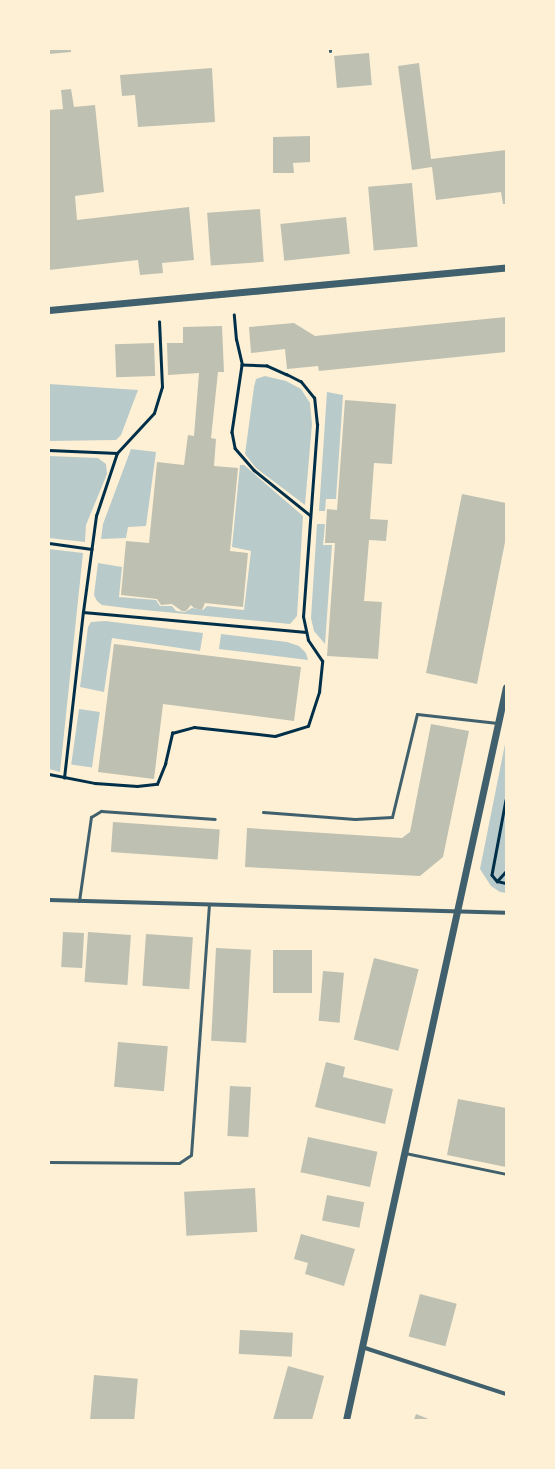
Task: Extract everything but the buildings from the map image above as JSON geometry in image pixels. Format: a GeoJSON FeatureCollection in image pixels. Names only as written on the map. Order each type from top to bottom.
{"type":"FeatureCollection","features":[{"type":"Feature","properties":{"kind":"street"},"geometry":{"type":"LineString","coordinates":[[49,310],[506,268]]}},
{"type":"Feature","properties":{"kind":"street"},"geometry":{"type":"LineString","coordinates":[[346,1420],[506,687]]}},
{"type":"Feature","properties":{"kind":"street"},"geometry":{"type":"LineString","coordinates":[[49,900],[208,906],[506,913]]}},
{"type":"Feature","properties":{"kind":"street"},"geometry":{"type":"LineString","coordinates":[[362,1347],[506,1394]]}},
{"type":"Feature","properties":{"kind":"lane"},"geometry":{"type":"LineString","coordinates":[[264,812],[355,819],[392,817],[417,714],[498,723]]}},
{"type":"Feature","properties":{"kind":"lane"},"geometry":{"type":"LineString","coordinates":[[79,901],[91,818],[101,811],[215,819]]}},
{"type":"Feature","properties":{"kind":"lane"},"geometry":{"type":"LineString","coordinates":[[49,1162],[179,1163],[191,1154],[208,906]]}},
{"type":"Feature","properties":{"kind":"lane"},"geometry":{"type":"LineString","coordinates":[[405,1153],[506,1174]]}},
{"type":"Feature","properties":{"kind":"path"},"geometry":{"type":"LineString","coordinates":[[234,315],[236,340],[242,365],[232,432],[235,448],[254,470],[310,515]]}},
{"type":"Feature","properties":{"kind":"path"},"geometry":{"type":"LineString","coordinates":[[64,778],[83,612],[96,516],[116,453],[154,412],[162,387],[159,322]]}},
{"type":"Feature","properties":{"kind":"path"},"geometry":{"type":"LineString","coordinates":[[49,774],[64,778],[137,786],[157,784],[165,764],[172,733],[194,727],[275,736],[308,726],[319,692],[322,662],[308,640],[303,617],[317,425],[314,398],[301,382],[287,375],[267,366],[242,365]]}},
{"type":"Feature","properties":{"kind":"path"},"geometry":{"type":"LineString","coordinates":[[49,450],[116,453]]}},
{"type":"Feature","properties":{"kind":"path"},"geometry":{"type":"LineString","coordinates":[[49,543],[92,549]]}},
{"type":"Feature","properties":{"kind":"path"},"geometry":{"type":"LineString","coordinates":[[83,612],[306,632]]}},
{"type":"Feature","properties":{"kind":"path"},"geometry":{"type":"LineString","coordinates":[[506,800],[492,875],[497,881],[506,883]]}},
{"type":"Feature","properties":{"kind":"path"},"geometry":{"type":"LineString","coordinates":[[497,881],[506,871]]}},
{"type":"Feature","properties":{"kind":"shaded area"},"geometry":{"type":"Polygon","coordinates":[[[265,376],[286,381],[301,389],[310,403],[312,424],[305,505],[256,468],[245,454],[256,379],[265,376]]]}},
{"type":"Feature","properties":{"kind":"shaded area"},"geometry":{"type":"Polygon","coordinates":[[[49,384],[138,390],[121,435],[116,440],[49,441],[49,384]]]}},
{"type":"Feature","properties":{"kind":"shaded area"},"geometry":{"type":"Polygon","coordinates":[[[327,392],[343,395],[336,499],[326,499],[325,511],[319,511],[327,392]]]}},
{"type":"Feature","properties":{"kind":"shaded area"},"geometry":{"type":"Polygon","coordinates":[[[131,449],[156,452],[146,526],[128,527],[126,538],[101,539],[103,524],[131,449]]]}},
{"type":"Feature","properties":{"kind":"shaded area"},"geometry":{"type":"Polygon","coordinates":[[[49,456],[98,458],[106,464],[107,474],[86,525],[85,542],[49,538],[49,456]]]}},
{"type":"Feature","properties":{"kind":"shaded area"},"geometry":{"type":"Polygon","coordinates":[[[240,465],[244,465],[303,516],[297,616],[290,624],[134,609],[102,605],[97,601],[94,595],[98,563],[122,567],[119,597],[156,600],[160,606],[172,606],[176,611],[185,612],[192,608],[203,610],[207,606],[244,610],[251,551],[232,547],[240,465]]]}},
{"type":"Feature","properties":{"kind":"shaded area"},"geometry":{"type":"Polygon","coordinates":[[[317,524],[325,524],[323,545],[332,545],[325,644],[314,631],[311,618],[317,524]]]}},
{"type":"Feature","properties":{"kind":"shaded area"},"geometry":{"type":"Polygon","coordinates":[[[49,549],[83,553],[60,772],[49,769],[49,549]]]}},
{"type":"Feature","properties":{"kind":"shaded area"},"geometry":{"type":"Polygon","coordinates":[[[105,621],[203,633],[200,651],[112,638],[104,692],[80,687],[88,627],[91,622],[105,621]]]}},
{"type":"Feature","properties":{"kind":"shaded area"},"geometry":{"type":"Polygon","coordinates":[[[221,634],[287,642],[299,646],[306,653],[308,660],[219,649],[221,634]]]}},
{"type":"Feature","properties":{"kind":"shaded area"},"geometry":{"type":"Polygon","coordinates":[[[79,709],[100,712],[92,767],[71,764],[79,709]]]}},
{"type":"Feature","properties":{"kind":"shaded area"},"geometry":{"type":"Polygon","coordinates":[[[506,739],[506,893],[500,892],[491,886],[480,869],[506,739]]]}}]}
